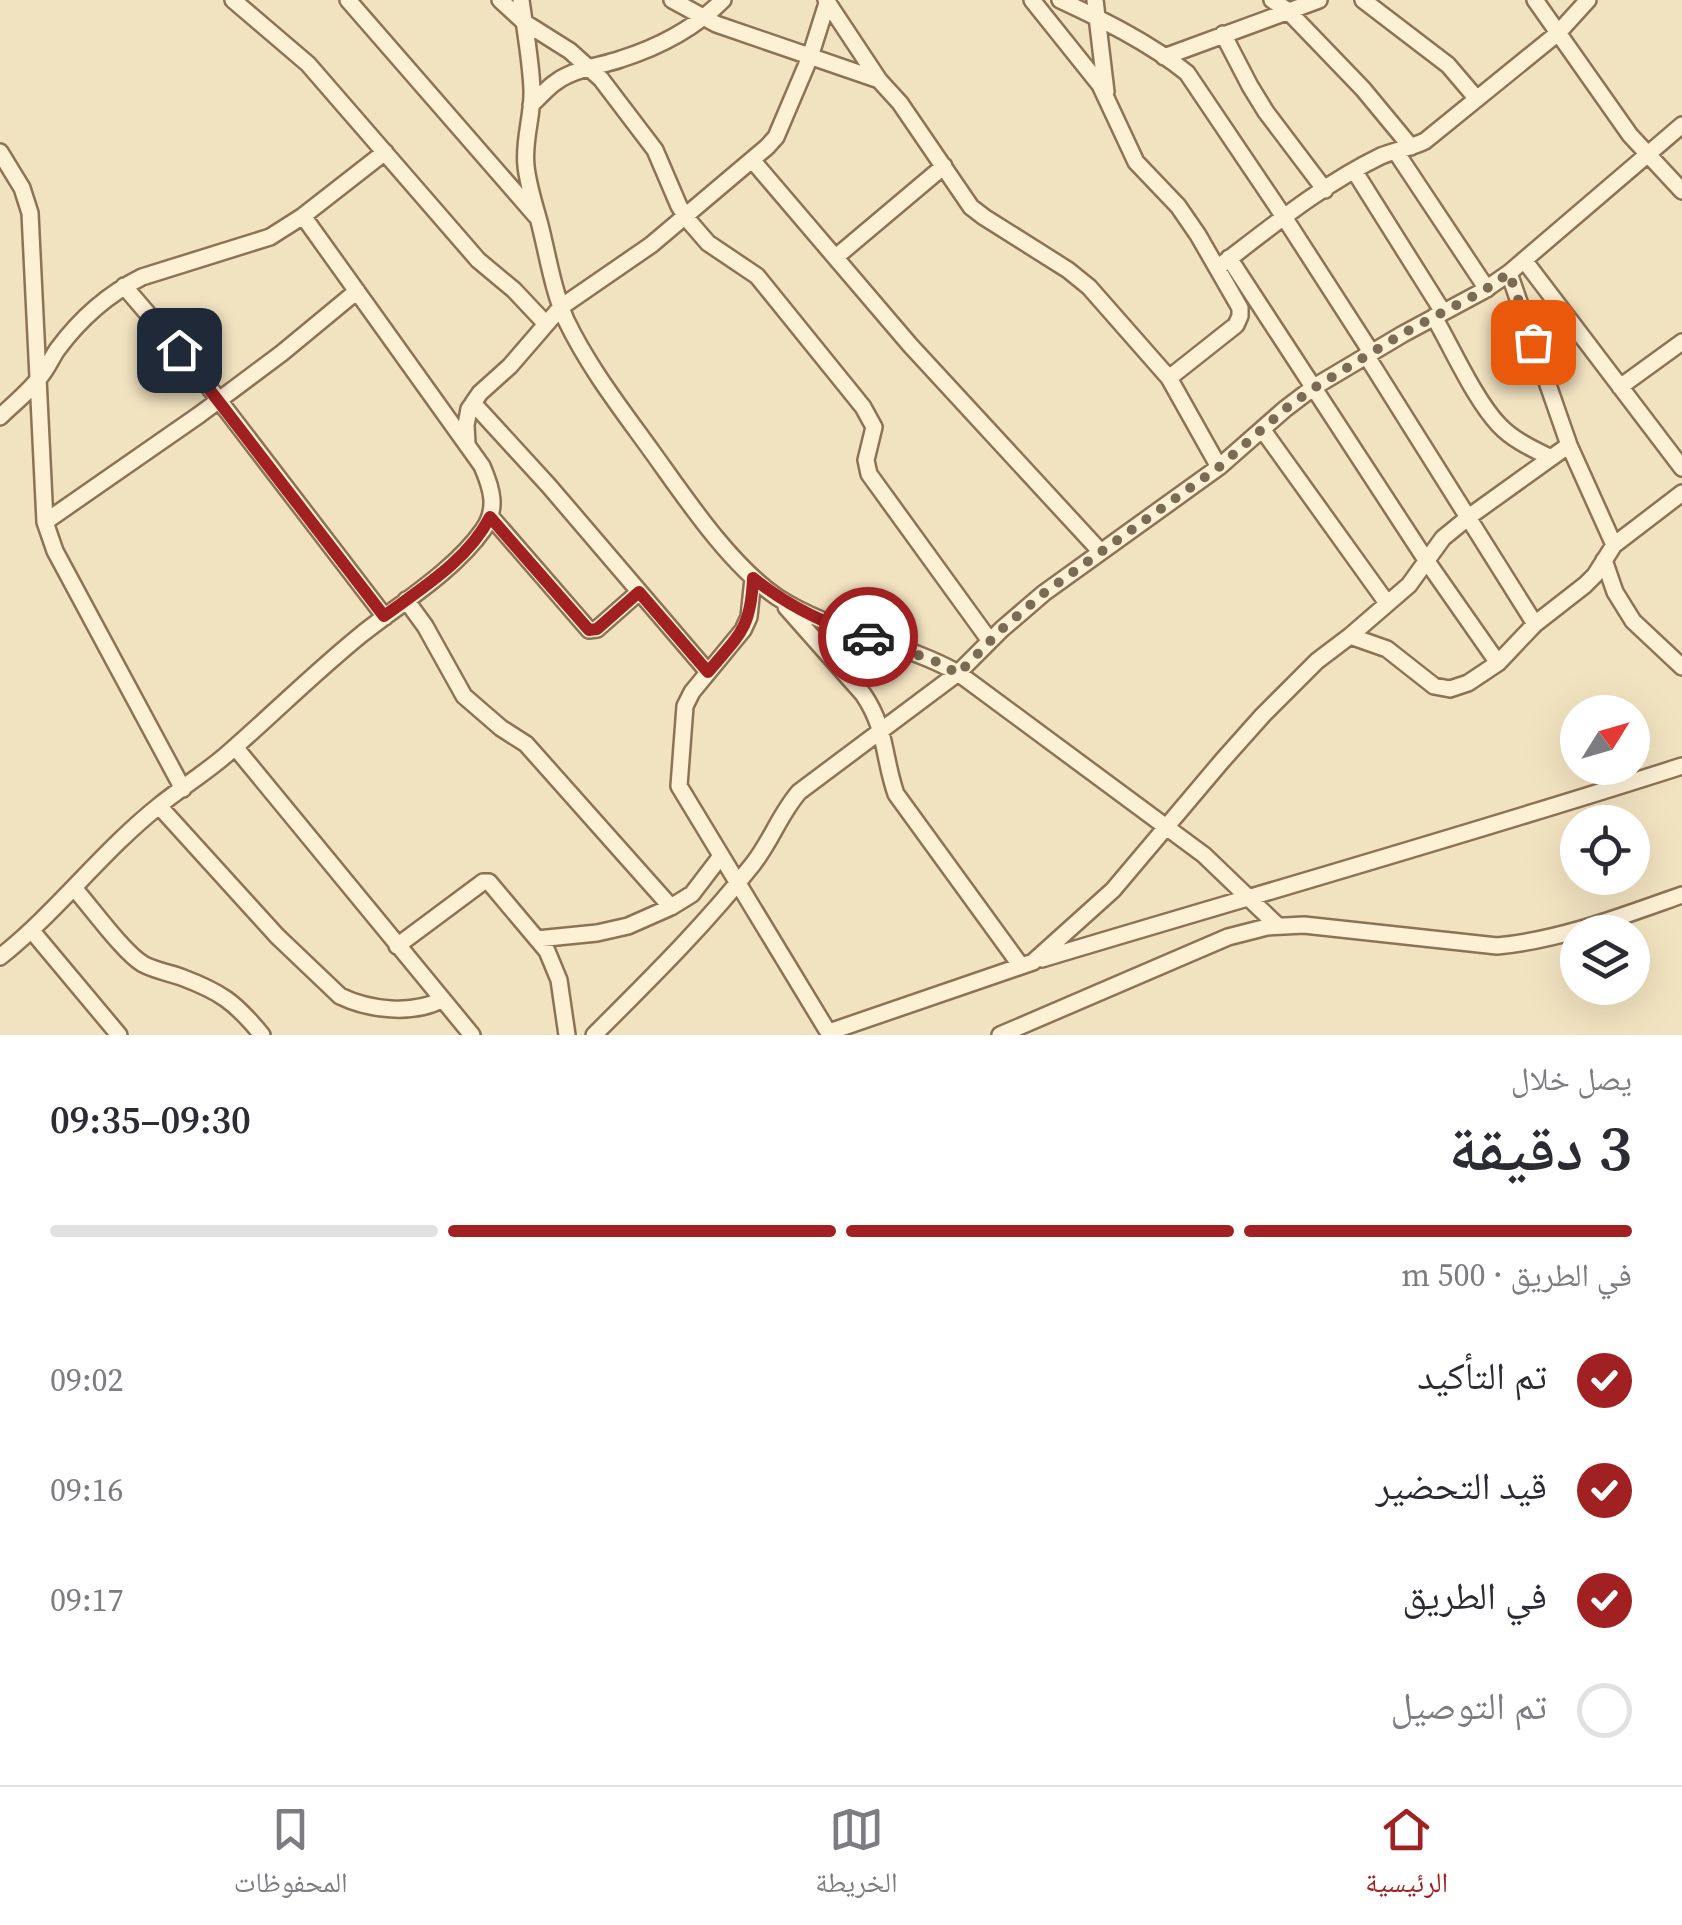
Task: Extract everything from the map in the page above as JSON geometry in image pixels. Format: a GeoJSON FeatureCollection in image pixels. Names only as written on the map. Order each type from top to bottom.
{"type":"FeatureCollection","features":[{"type":"Feature","properties":{"kind":"street"},"geometry":{"type":"LineString","coordinates":[[233,0],[308,64],[478,260],[546,324]]}},
{"type":"Feature","properties":{"kind":"street"},"geometry":{"type":"LineString","coordinates":[[348,0],[538,219]]}},
{"type":"Feature","properties":{"kind":"street"},"geometry":{"type":"LineString","coordinates":[[500,0],[524,22],[590,67],[655,150],[686,216],[708,243],[757,276],[863,407],[874,427],[866,460],[869,474],[990,640]]}},
{"type":"Feature","properties":{"kind":"street"},"geometry":{"type":"LineString","coordinates":[[521,0],[532,89],[526,168],[561,307],[602,383],[683,495],[753,578],[776,596],[804,612],[940,663],[958,674],[1204,855],[1278,926]]}},
{"type":"Feature","properties":{"kind":"street"},"geometry":{"type":"LineString","coordinates":[[672,0],[705,18],[878,80]]}},
{"type":"Feature","properties":{"kind":"street"},"geometry":{"type":"LineString","coordinates":[[532,105],[566,75],[622,59],[673,37],[705,18],[723,0]]}},
{"type":"Feature","properties":{"kind":"street"},"geometry":{"type":"LineString","coordinates":[[1032,0],[1106,96],[1136,162],[1178,206],[1223,263],[1314,388],[1498,663]]}},
{"type":"Feature","properties":{"kind":"street"},"geometry":{"type":"LineString","coordinates":[[1060,0],[1164,57],[1196,83],[1284,217],[1535,624]]}},
{"type":"Feature","properties":{"kind":"street"},"geometry":{"type":"LineString","coordinates":[[1094,0],[1106,96]]}},
{"type":"Feature","properties":{"kind":"street"},"geometry":{"type":"LineString","coordinates":[[1272,0],[1287,10],[1363,89],[1487,288]]}},
{"type":"Feature","properties":{"kind":"street"},"geometry":{"type":"LineString","coordinates":[[1164,57],[1319,0]]}},
{"type":"Feature","properties":{"kind":"street"},"geometry":{"type":"LineString","coordinates":[[1363,0],[1448,65],[1477,99]]}},
{"type":"Feature","properties":{"kind":"street"},"geometry":{"type":"LineString","coordinates":[[1535,0],[1646,155],[1682,190]]}},
{"type":"Feature","properties":{"kind":"street"},"geometry":{"type":"LineString","coordinates":[[1223,263],[1324,190],[1383,155],[1425,141],[1558,34],[1588,0]]}},
{"type":"Feature","properties":{"kind":"street"},"geometry":{"type":"LineString","coordinates":[[468,447],[468,409],[561,307],[651,245],[753,162],[776,137],[810,57],[827,1]]}},
{"type":"Feature","properties":{"kind":"street"},"geometry":{"type":"LineString","coordinates":[[827,1],[878,80],[900,103],[972,206],[1089,286],[1169,378],[1219,467]]}},
{"type":"Feature","properties":{"kind":"street"},"geometry":{"type":"LineString","coordinates":[[1223,34],[1258,99],[1324,190]]}},
{"type":"Feature","properties":{"kind":"street"},"geometry":{"type":"LineString","coordinates":[[594,1035],[717,909],[767,844],[785,808],[799,792],[958,674],[1044,593],[1219,467],[1314,388],[1509,273],[1682,125]]}},
{"type":"Feature","properties":{"kind":"street"},"geometry":{"type":"LineString","coordinates":[[0,152],[22,188],[30,213],[45,522],[55,550],[182,789]]}},
{"type":"Feature","properties":{"kind":"street"},"geometry":{"type":"LineString","coordinates":[[0,417],[39,379],[78,326],[108,297],[142,277],[270,238],[384,152]]}},
{"type":"Feature","properties":{"kind":"street"},"geometry":{"type":"LineString","coordinates":[[753,162],[963,405],[1100,551]]}},
{"type":"Feature","properties":{"kind":"street"},"geometry":{"type":"LineString","coordinates":[[836,257],[944,166]]}},
{"type":"Feature","properties":{"kind":"street"},"geometry":{"type":"LineString","coordinates":[[1355,172],[1439,315],[1484,405],[1517,440],[1551,458]]}},
{"type":"Feature","properties":{"kind":"street"},"geometry":{"type":"LineString","coordinates":[[0,956],[32,931],[159,806],[234,747],[384,616],[453,563],[476,540],[490,517],[493,502],[482,466],[303,216]]}},
{"type":"Feature","properties":{"kind":"street"},"geometry":{"type":"LineString","coordinates":[[1524,260],[1682,468]]}},
{"type":"Feature","properties":{"kind":"street"},"geometry":{"type":"LineString","coordinates":[[1169,378],[1236,326],[1240,308],[1223,263]]}},
{"type":"Feature","properties":{"kind":"street"},"geometry":{"type":"LineString","coordinates":[[1509,273],[1570,446],[1614,545]]}},
{"type":"Feature","properties":{"kind":"street"},"geometry":{"type":"LineString","coordinates":[[124,286],[219,400],[384,616]]}},
{"type":"Feature","properties":{"kind":"street"},"geometry":{"type":"LineString","coordinates":[[45,522],[219,400],[357,291]]}},
{"type":"Feature","properties":{"kind":"street"},"geometry":{"type":"LineString","coordinates":[[1620,387],[1682,342]]}},
{"type":"Feature","properties":{"kind":"street"},"geometry":{"type":"LineString","coordinates":[[472,403],[549,486],[708,672]]}},
{"type":"Feature","properties":{"kind":"street"},"geometry":{"type":"LineString","coordinates":[[1262,429],[1387,604]]}},
{"type":"Feature","properties":{"kind":"street"},"geometry":{"type":"LineString","coordinates":[[1027,964],[1094,909],[1264,714],[1317,661],[1409,585],[1443,538],[1570,446]]}},
{"type":"Feature","properties":{"kind":"street"},"geometry":{"type":"LineString","coordinates":[[1350,636],[1387,649],[1434,686],[1450,689],[1468,684],[1498,663],[1535,624],[1585,585],[1614,545],[1682,493]]}},
{"type":"Feature","properties":{"kind":"street"},"geometry":{"type":"LineString","coordinates":[[490,517],[589,630],[597,629],[639,592]]}},
{"type":"Feature","properties":{"kind":"street"},"geometry":{"type":"LineString","coordinates":[[1604,560],[1615,592],[1634,621],[1682,668]]}},
{"type":"Feature","properties":{"kind":"street"},"geometry":{"type":"LineString","coordinates":[[753,578],[749,617],[743,630],[685,706],[679,786],[829,1033],[1027,964],[1518,819],[1682,766]]}},
{"type":"Feature","properties":{"kind":"street"},"geometry":{"type":"LineString","coordinates":[[776,596],[864,694],[882,730],[896,794],[1027,964]]}},
{"type":"Feature","properties":{"kind":"street"},"geometry":{"type":"LineString","coordinates":[[406,600],[464,696],[526,744],[670,907]]}},
{"type":"Feature","properties":{"kind":"street"},"geometry":{"type":"LineString","coordinates":[[234,747],[472,1035]]}},
{"type":"Feature","properties":{"kind":"street"},"geometry":{"type":"LineString","coordinates":[[159,806],[278,936],[340,996],[352,1002],[404,1010],[416,1010],[441,1000]]}},
{"type":"Feature","properties":{"kind":"street"},"geometry":{"type":"LineString","coordinates":[[537,939],[628,926],[692,894],[721,856]]}},
{"type":"Feature","properties":{"kind":"street"},"geometry":{"type":"LineString","coordinates":[[397,946],[483,882],[494,886],[547,951],[559,980],[567,1035]]}},
{"type":"Feature","properties":{"kind":"street"},"geometry":{"type":"LineString","coordinates":[[74,888],[144,964],[212,988],[244,1013],[262,1035]]}},
{"type":"Feature","properties":{"kind":"street"},"geometry":{"type":"LineString","coordinates":[[1000,1035],[1228,937],[1266,927],[1304,925],[1498,946],[1583,929],[1682,895]]}},
{"type":"Feature","properties":{"kind":"street"},"geometry":{"type":"LineString","coordinates":[[32,931],[119,1035]]}},
{"type":"Feature","properties":{"kind":"way so far"},"geometry":{"type":"LineString","coordinates":[[868,637],[940,663],[958,674],[1044,593],[1219,467],[1285,409],[1351,364],[1509,273],[1533,342]]}},
{"type":"Feature","properties":{"kind":"route"},"geometry":{"type":"LineString","coordinates":[[179,350],[384,616],[453,563],[476,540],[490,517],[589,630],[597,629],[639,592],[708,672],[743,630],[749,617],[753,578],[804,612],[868,637]]}}]}
